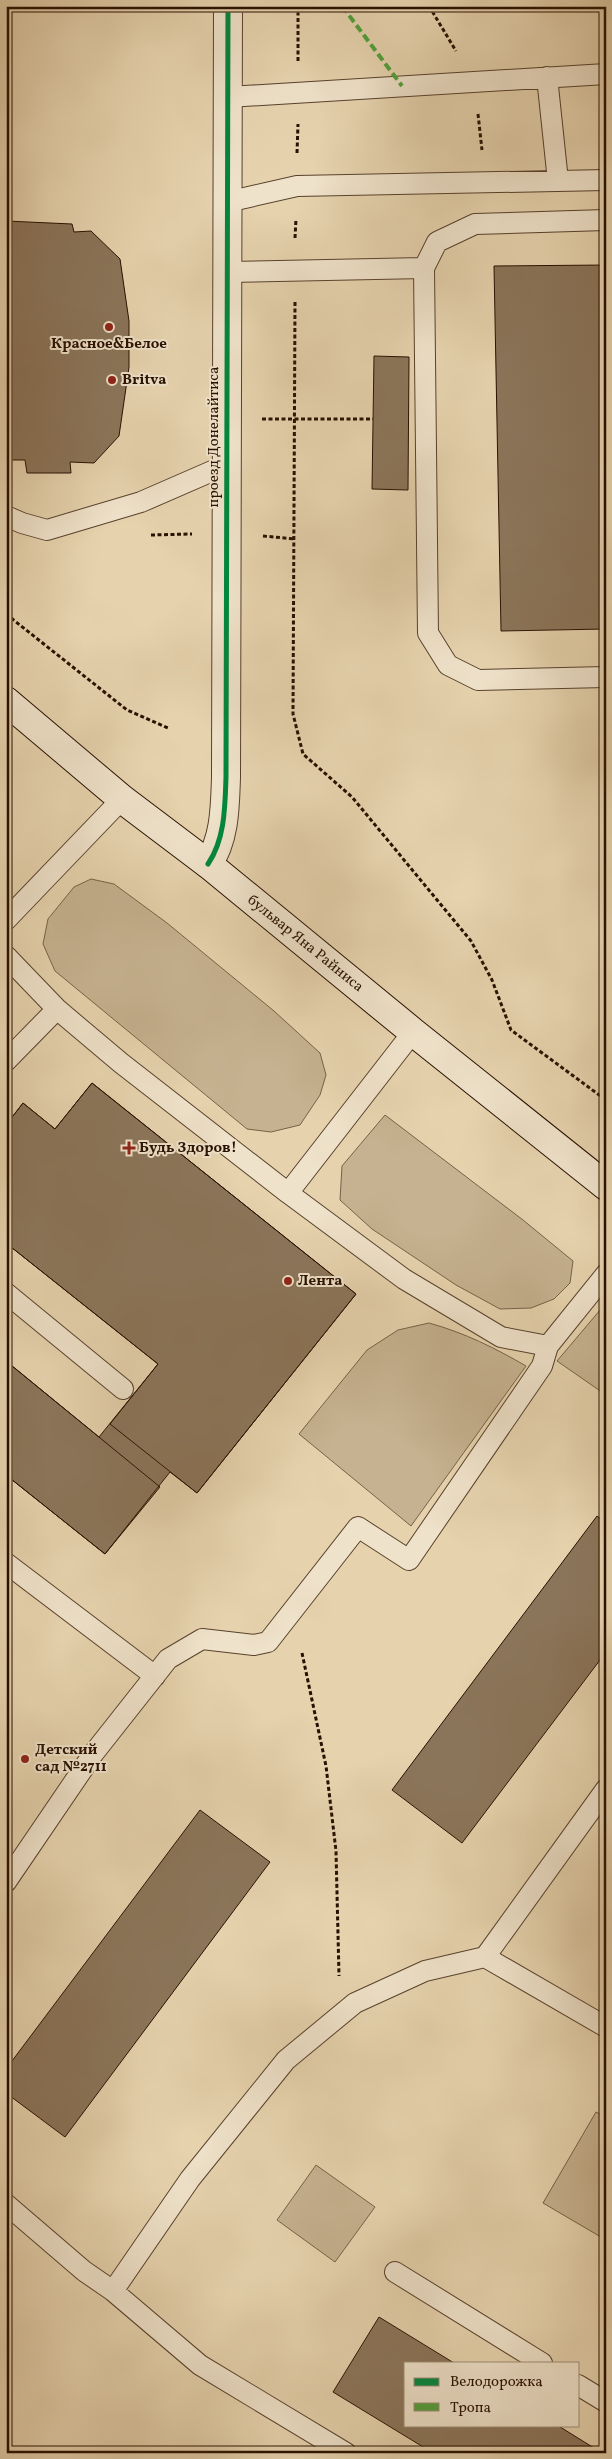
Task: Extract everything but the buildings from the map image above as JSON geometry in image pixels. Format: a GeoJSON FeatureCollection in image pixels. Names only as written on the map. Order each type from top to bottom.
{"type":"FeatureCollection","features":[{"type":"Feature","properties":{"kind":"street","name":"проезд Донелайтиса"},"geometry":{"type":"LineString","coordinates":[[208,864],[224,823],[226,777],[228,6]]}},
{"type":"Feature","properties":{"kind":"street","name":"бульвар Яна Райниса"},"geometry":{"type":"LineString","coordinates":[[6,701],[122,799],[208,864],[413,1032],[606,1186]]}},
{"type":"Feature","properties":{"kind":"lane"},"geometry":{"type":"LineString","coordinates":[[228,97],[606,74]]}},
{"type":"Feature","properties":{"kind":"lane"},"geometry":{"type":"LineString","coordinates":[[547,77],[558,181]]}},
{"type":"Feature","properties":{"kind":"lane"},"geometry":{"type":"LineString","coordinates":[[227,202],[297,186],[606,180]]}},
{"type":"Feature","properties":{"kind":"lane"},"geometry":{"type":"LineString","coordinates":[[606,220],[475,224],[437,242],[424,268],[428,633],[448,665],[478,680],[606,678]]}},
{"type":"Feature","properties":{"kind":"lane"},"geometry":{"type":"LineString","coordinates":[[227,272],[424,268]]}},
{"type":"Feature","properties":{"kind":"lane"},"geometry":{"type":"LineString","coordinates":[[6,516],[47,530],[141,502],[226,465]]}},
{"type":"Feature","properties":{"kind":"lane"},"geometry":{"type":"LineString","coordinates":[[6,920],[122,799]]}},
{"type":"Feature","properties":{"kind":"lane"},"geometry":{"type":"LineString","coordinates":[[6,956],[57,1008],[129,1069],[288,1193],[404,1279],[501,1337],[548,1346]]}},
{"type":"Feature","properties":{"kind":"lane"},"geometry":{"type":"LineString","coordinates":[[6,1062],[57,1008]]}},
{"type":"Feature","properties":{"kind":"lane"},"geometry":{"type":"LineString","coordinates":[[288,1193],[413,1032]]}},
{"type":"Feature","properties":{"kind":"lane"},"geometry":{"type":"LineString","coordinates":[[8,1874],[93,1754],[168,1659],[202,1639],[254,1645],[268,1642],[358,1526],[409,1560],[542,1366],[548,1346],[606,1274]]}},
{"type":"Feature","properties":{"kind":"lane"},"geometry":{"type":"LineString","coordinates":[[6,1293],[123,1389]]}},
{"type":"Feature","properties":{"kind":"lane"},"geometry":{"type":"LineString","coordinates":[[6,1563],[155,1676]]}},
{"type":"Feature","properties":{"kind":"lane"},"geometry":{"type":"LineString","coordinates":[[113,2291],[190,2179],[286,2060],[355,2003],[426,1971],[485,1957],[606,1789]]}},
{"type":"Feature","properties":{"kind":"lane"},"geometry":{"type":"LineString","coordinates":[[485,1957],[606,2027]]}},
{"type":"Feature","properties":{"kind":"lane"},"geometry":{"type":"LineString","coordinates":[[6,2204],[84,2271],[113,2291],[200,2366],[346,2453]]}},
{"type":"Feature","properties":{"kind":"lane"},"geometry":{"type":"LineString","coordinates":[[395,2272],[540,2362]]}},
{"type":"Feature","properties":{"kind":"lane"},"geometry":{"type":"LineString","coordinates":[[580,2386],[606,2402]]}},
{"type":"Feature","properties":{"kind":"path"},"geometry":{"type":"LineString","coordinates":[[298,6],[297,186],[294,271],[296,419],[293,714],[303,754],[352,797],[471,941],[492,980],[512,1030],[606,1100]]}},
{"type":"Feature","properties":{"kind":"path"},"geometry":{"type":"LineString","coordinates":[[226,420],[373,419]]}},
{"type":"Feature","properties":{"kind":"path"},"geometry":{"type":"LineString","coordinates":[[6,614],[127,710],[168,728]]}},
{"type":"Feature","properties":{"kind":"path"},"geometry":{"type":"LineString","coordinates":[[292,1612],[326,1766],[336,1851],[341,2014]]}},
{"type":"Feature","properties":{"kind":"shaded area"},"geometry":{"type":"Polygon","coordinates":[[[91,879],[114,884],[167,923],[274,1011],[320,1053],[326,1075],[320,1095],[300,1125],[271,1132],[247,1129],[55,971],[43,944],[48,919],[74,887],[91,879]]]}},
{"type":"Feature","properties":{"kind":"shaded area"},"geometry":{"type":"Polygon","coordinates":[[[385,1115],[523,1220],[573,1261],[570,1283],[554,1299],[531,1308],[500,1309],[456,1285],[372,1229],[340,1200],[342,1166],[385,1115]]]}},
{"type":"Feature","properties":{"kind":"shaded area"},"geometry":{"type":"Polygon","coordinates":[[[606,1303],[606,1395],[557,1361],[606,1303]]]}},
{"type":"Feature","properties":{"kind":"shaded area"},"geometry":{"type":"Polygon","coordinates":[[[429,1323],[455,1331],[526,1366],[411,1526],[299,1434],[367,1350],[398,1330],[429,1323]]]}},
{"type":"Feature","properties":{"kind":"shaded area"},"geometry":{"type":"Polygon","coordinates":[[[596,2112],[606,2117],[606,2240],[543,2203],[596,2112]]]}},
{"type":"Feature","properties":{"kind":"shaded area"},"geometry":{"type":"Polygon","coordinates":[[[316,2165],[375,2207],[335,2262],[277,2220],[316,2165]]]}},
{"type":"Feature","properties":{"kind":"marked path"},"geometry":{"type":"LineString","coordinates":[[342,6],[402,86]]}},
{"type":"Feature","properties":{"kind":"cycle path"},"geometry":{"type":"LineString","coordinates":[[208,864],[214,854],[221,833],[226,777],[228,6]]}},
{"type":"Feature","properties":{"kind":"place","name":"Красное&Белое"},"geometry":{"type":"Point","coordinates":[109,327]}},
{"type":"Feature","properties":{"kind":"place","name":"Britva"},"geometry":{"type":"Point","coordinates":[112,380]}},
{"type":"Feature","properties":{"kind":"place","name":"Будь Здоров!"},"geometry":{"type":"Point","coordinates":[129,1148]}},
{"type":"Feature","properties":{"kind":"place","name":"Лента"},"geometry":{"type":"Point","coordinates":[288,1281]}},
{"type":"Feature","properties":{"kind":"place","name":"Детский сад №2711"},"geometry":{"type":"Point","coordinates":[25,1759]}}]}
